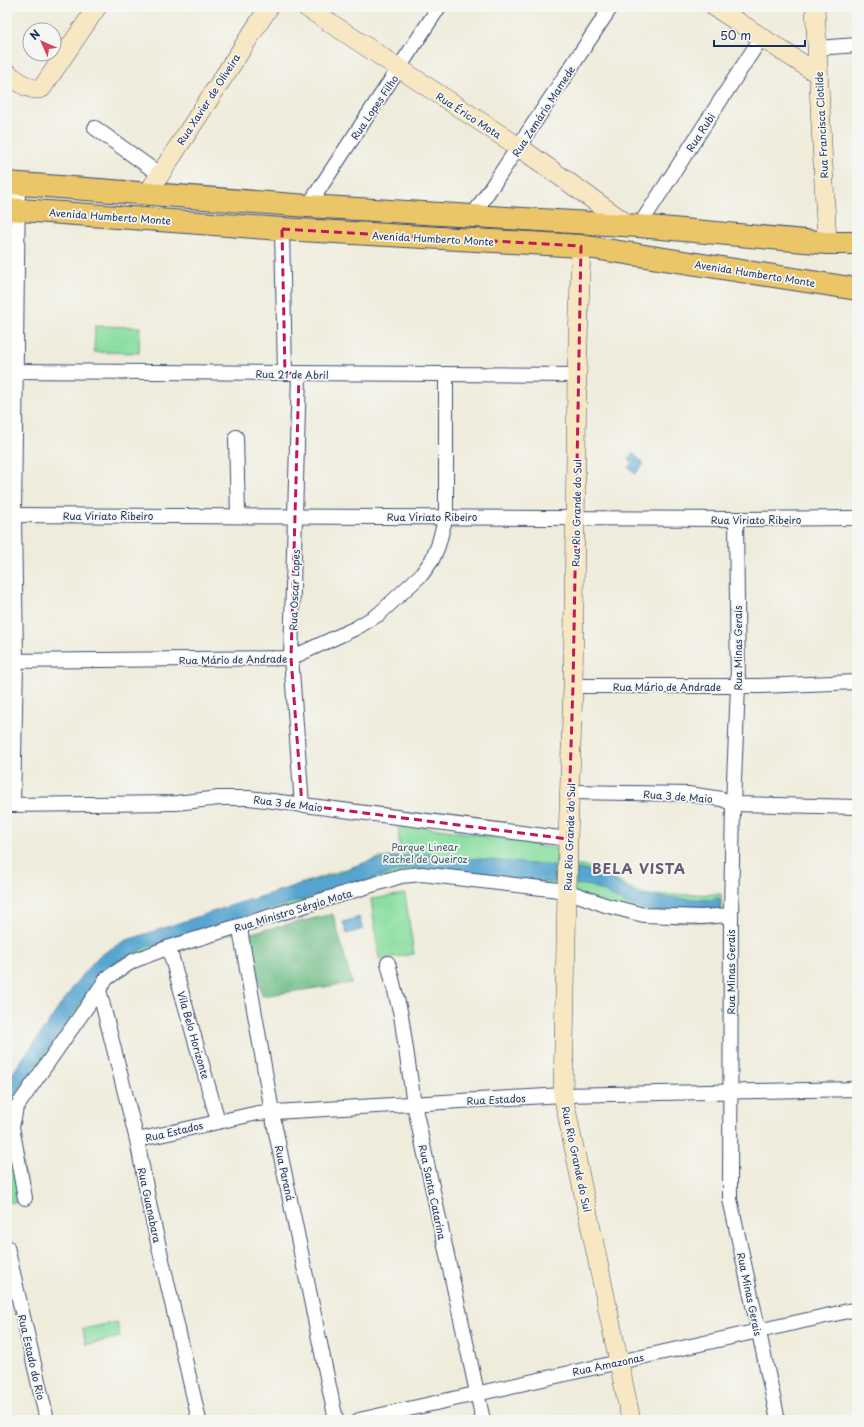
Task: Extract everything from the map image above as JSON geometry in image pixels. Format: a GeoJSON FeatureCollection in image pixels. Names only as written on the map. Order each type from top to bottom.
{"type":"FeatureCollection","features":[{"type":"Feature","properties":{"kind":"main road"},"geometry":{"type":"LineString","coordinates":[[12,183],[154,183],[308,206],[634,226],[827,243],[857,242]]}},
{"type":"Feature","properties":{"kind":"main road","name":"Avenida Humberto Monte"},"geometry":{"type":"LineString","coordinates":[[12,210],[282,229],[580,246],[857,289]]}},
{"type":"Feature","properties":{"kind":"street"},"geometry":{"type":"LineString","coordinates":[[7,73],[30,88],[38,90],[42,88],[97,7]]}},
{"type":"Feature","properties":{"kind":"street","name":"Rua Xavier de Oliveira"},"geometry":{"type":"LineString","coordinates":[[154,183],[269,7]]}},
{"type":"Feature","properties":{"kind":"street","name":"Rua Érico Mota"},"geometry":{"type":"LineString","coordinates":[[306,7],[519,147],[634,226]]}},
{"type":"Feature","properties":{"kind":"street","name":"Rua Lopes Filho"},"geometry":{"type":"LineString","coordinates":[[308,206],[439,7]]}},
{"type":"Feature","properties":{"kind":"street","name":"Rua Zemário Mamede"},"geometry":{"type":"LineString","coordinates":[[474,215],[611,7]]}},
{"type":"Feature","properties":{"kind":"street"},"geometry":{"type":"LineString","coordinates":[[715,7],[818,74]]}},
{"type":"Feature","properties":{"kind":"street","name":"Rua Francisca Clotilde"},"geometry":{"type":"LineString","coordinates":[[815,7],[827,243]]}},
{"type":"Feature","properties":{"kind":"street","name":"Rua Rubi"},"geometry":{"type":"LineString","coordinates":[[634,226],[761,38]]}},
{"type":"Feature","properties":{"kind":"street"},"geometry":{"type":"LineString","coordinates":[[817,48],[857,45]]}},
{"type":"Feature","properties":{"kind":"street"},"geometry":{"type":"LineString","coordinates":[[95,128],[154,183]]}},
{"type":"Feature","properties":{"kind":"street"},"geometry":{"type":"LineString","coordinates":[[10,805],[12,662],[10,515],[12,183]]}},
{"type":"Feature","properties":{"kind":"street","name":"Rua Oscar Lopes"},"geometry":{"type":"LineString","coordinates":[[282,229],[292,374],[296,516],[291,658],[302,805]]}},
{"type":"Feature","properties":{"kind":"street","name":"Rua Rio Grande do Sul"},"geometry":{"type":"LineString","coordinates":[[580,246],[573,686],[567,858],[563,1095],[631,1420]]}},
{"type":"Feature","properties":{"kind":"street","name":"Rua 21 de Abril"},"geometry":{"type":"LineString","coordinates":[[11,371],[577,376]]}},
{"type":"Feature","properties":{"kind":"street","name":"Rua Mário de Andrade"},"geometry":{"type":"LineString","coordinates":[[12,662],[291,658],[356,628],[378,614],[404,592],[422,574],[432,560],[446,516],[446,376]]}},
{"type":"Feature","properties":{"kind":"street"},"geometry":{"type":"LineString","coordinates":[[236,437],[238,515]]}},
{"type":"Feature","properties":{"kind":"street","name":"Rua Viriato Ribeiro"},"geometry":{"type":"LineString","coordinates":[[10,515],[446,516],[736,519],[857,518]]}},
{"type":"Feature","properties":{"kind":"street","name":"Rua Minas Gerais"},"geometry":{"type":"LineString","coordinates":[[736,519],[738,686],[733,804],[731,914],[730,1199],[778,1420]]}},
{"type":"Feature","properties":{"kind":"street","name":"Rua Mário de Andrade"},"geometry":{"type":"LineString","coordinates":[[573,686],[738,686],[857,682]]}},
{"type":"Feature","properties":{"kind":"street","name":"Rua 3 de Maio"},"geometry":{"type":"LineString","coordinates":[[570,792],[688,794],[722,799],[733,804],[857,807]]}},
{"type":"Feature","properties":{"kind":"street","name":"Rua 3 de Maio"},"geometry":{"type":"LineString","coordinates":[[10,805],[176,802],[219,798],[249,798],[568,839]]}},
{"type":"Feature","properties":{"kind":"street","name":"Rua Ministro Sérgio Mota"},"geometry":{"type":"LineString","coordinates":[[25,1198],[12,1127],[16,1108],[106,978],[133,961],[169,948],[402,876],[428,874],[567,890],[605,905],[644,915],[701,917],[731,914]]}},
{"type":"Feature","properties":{"kind":"street","name":"Rua Paraná"},"geometry":{"type":"LineString","coordinates":[[241,926],[241,935],[272,1113],[336,1420]]}},
{"type":"Feature","properties":{"kind":"street","name":"Vila Belo Horizonte"},"geometry":{"type":"LineString","coordinates":[[169,948],[218,1121]]}},
{"type":"Feature","properties":{"kind":"street","name":"Rua Santa Catarina"},"geometry":{"type":"LineString","coordinates":[[388,963],[401,1015],[414,1104],[483,1420]]}},
{"type":"Feature","properties":{"kind":"street","name":"Rua Guanabara"},"geometry":{"type":"LineString","coordinates":[[99,990],[137,1140],[150,1208],[199,1420]]}},
{"type":"Feature","properties":{"kind":"street","name":"Rua Estados"},"geometry":{"type":"LineString","coordinates":[[137,1140],[258,1113],[563,1095],[857,1089]]}},
{"type":"Feature","properties":{"kind":"street","name":"Rua Estado do Rio"},"geometry":{"type":"LineString","coordinates":[[7,1247],[47,1420]]}},
{"type":"Feature","properties":{"kind":"street","name":"Rua Amazonas"},"geometry":{"type":"LineString","coordinates":[[359,1420],[857,1309]]}},
{"type":"Feature","properties":{"kind":"highlighted area"},"geometry":{"type":"Polygon","coordinates":[[[282,229],[581,246],[573,686],[568,839],[302,805],[291,658],[299,374],[285,373],[282,229]]]}},
{"type":"Feature","properties":{"kind":"green space"},"geometry":{"type":"Polygon","coordinates":[[[95,326],[140,327],[139,353],[94,352],[95,326]]]}},
{"type":"Feature","properties":{"kind":"green space","name":"Parque Linear Rachel de Queiroz"},"geometry":{"type":"Polygon","coordinates":[[[398,824],[469,833],[557,849],[557,890],[421,874],[122,968],[16,1108],[27,1201],[7,1203],[7,1089],[104,955],[205,915],[379,858],[400,856],[398,824]]]}},
{"type":"Feature","properties":{"kind":"green space"},"geometry":{"type":"Polygon","coordinates":[[[573,865],[597,868],[627,887],[649,895],[721,894],[723,922],[634,921],[607,915],[574,904],[573,865]]]}},
{"type":"Feature","properties":{"kind":"green space"},"geometry":{"type":"Polygon","coordinates":[[[405,894],[414,954],[379,959],[371,899],[405,894]]]}},
{"type":"Feature","properties":{"kind":"green space"},"geometry":{"type":"Polygon","coordinates":[[[333,914],[352,983],[262,996],[250,933],[333,914]]]}},
{"type":"Feature","properties":{"kind":"green space"},"geometry":{"type":"Polygon","coordinates":[[[117,1322],[120,1337],[86,1345],[83,1329],[117,1322]]]}},
{"type":"Feature","properties":{"kind":"water"},"geometry":{"type":"Polygon","coordinates":[[[633,453],[644,464],[635,474],[628,467],[632,463],[628,459],[633,453]]]}},
{"type":"Feature","properties":{"kind":"water"},"geometry":{"type":"Polygon","coordinates":[[[426,854],[554,866],[554,883],[409,868],[145,948],[119,960],[106,969],[23,1083],[10,1106],[7,1116],[7,1081],[81,976],[99,956],[124,941],[239,903],[337,874],[369,861],[426,854]]]}},
{"type":"Feature","properties":{"kind":"water"},"geometry":{"type":"Polygon","coordinates":[[[577,869],[600,873],[640,896],[712,900],[717,898],[720,899],[720,911],[667,912],[629,905],[598,889],[590,886],[576,885],[577,869]]]}},
{"type":"Feature","properties":{"kind":"water"},"geometry":{"type":"Polygon","coordinates":[[[359,917],[363,929],[347,934],[343,922],[359,917]]]}},
{"type":"Feature","properties":{"kind":"district","name":"BELA VISTA"},"geometry":{"type":"Point","coordinates":[639,868]}}]}
